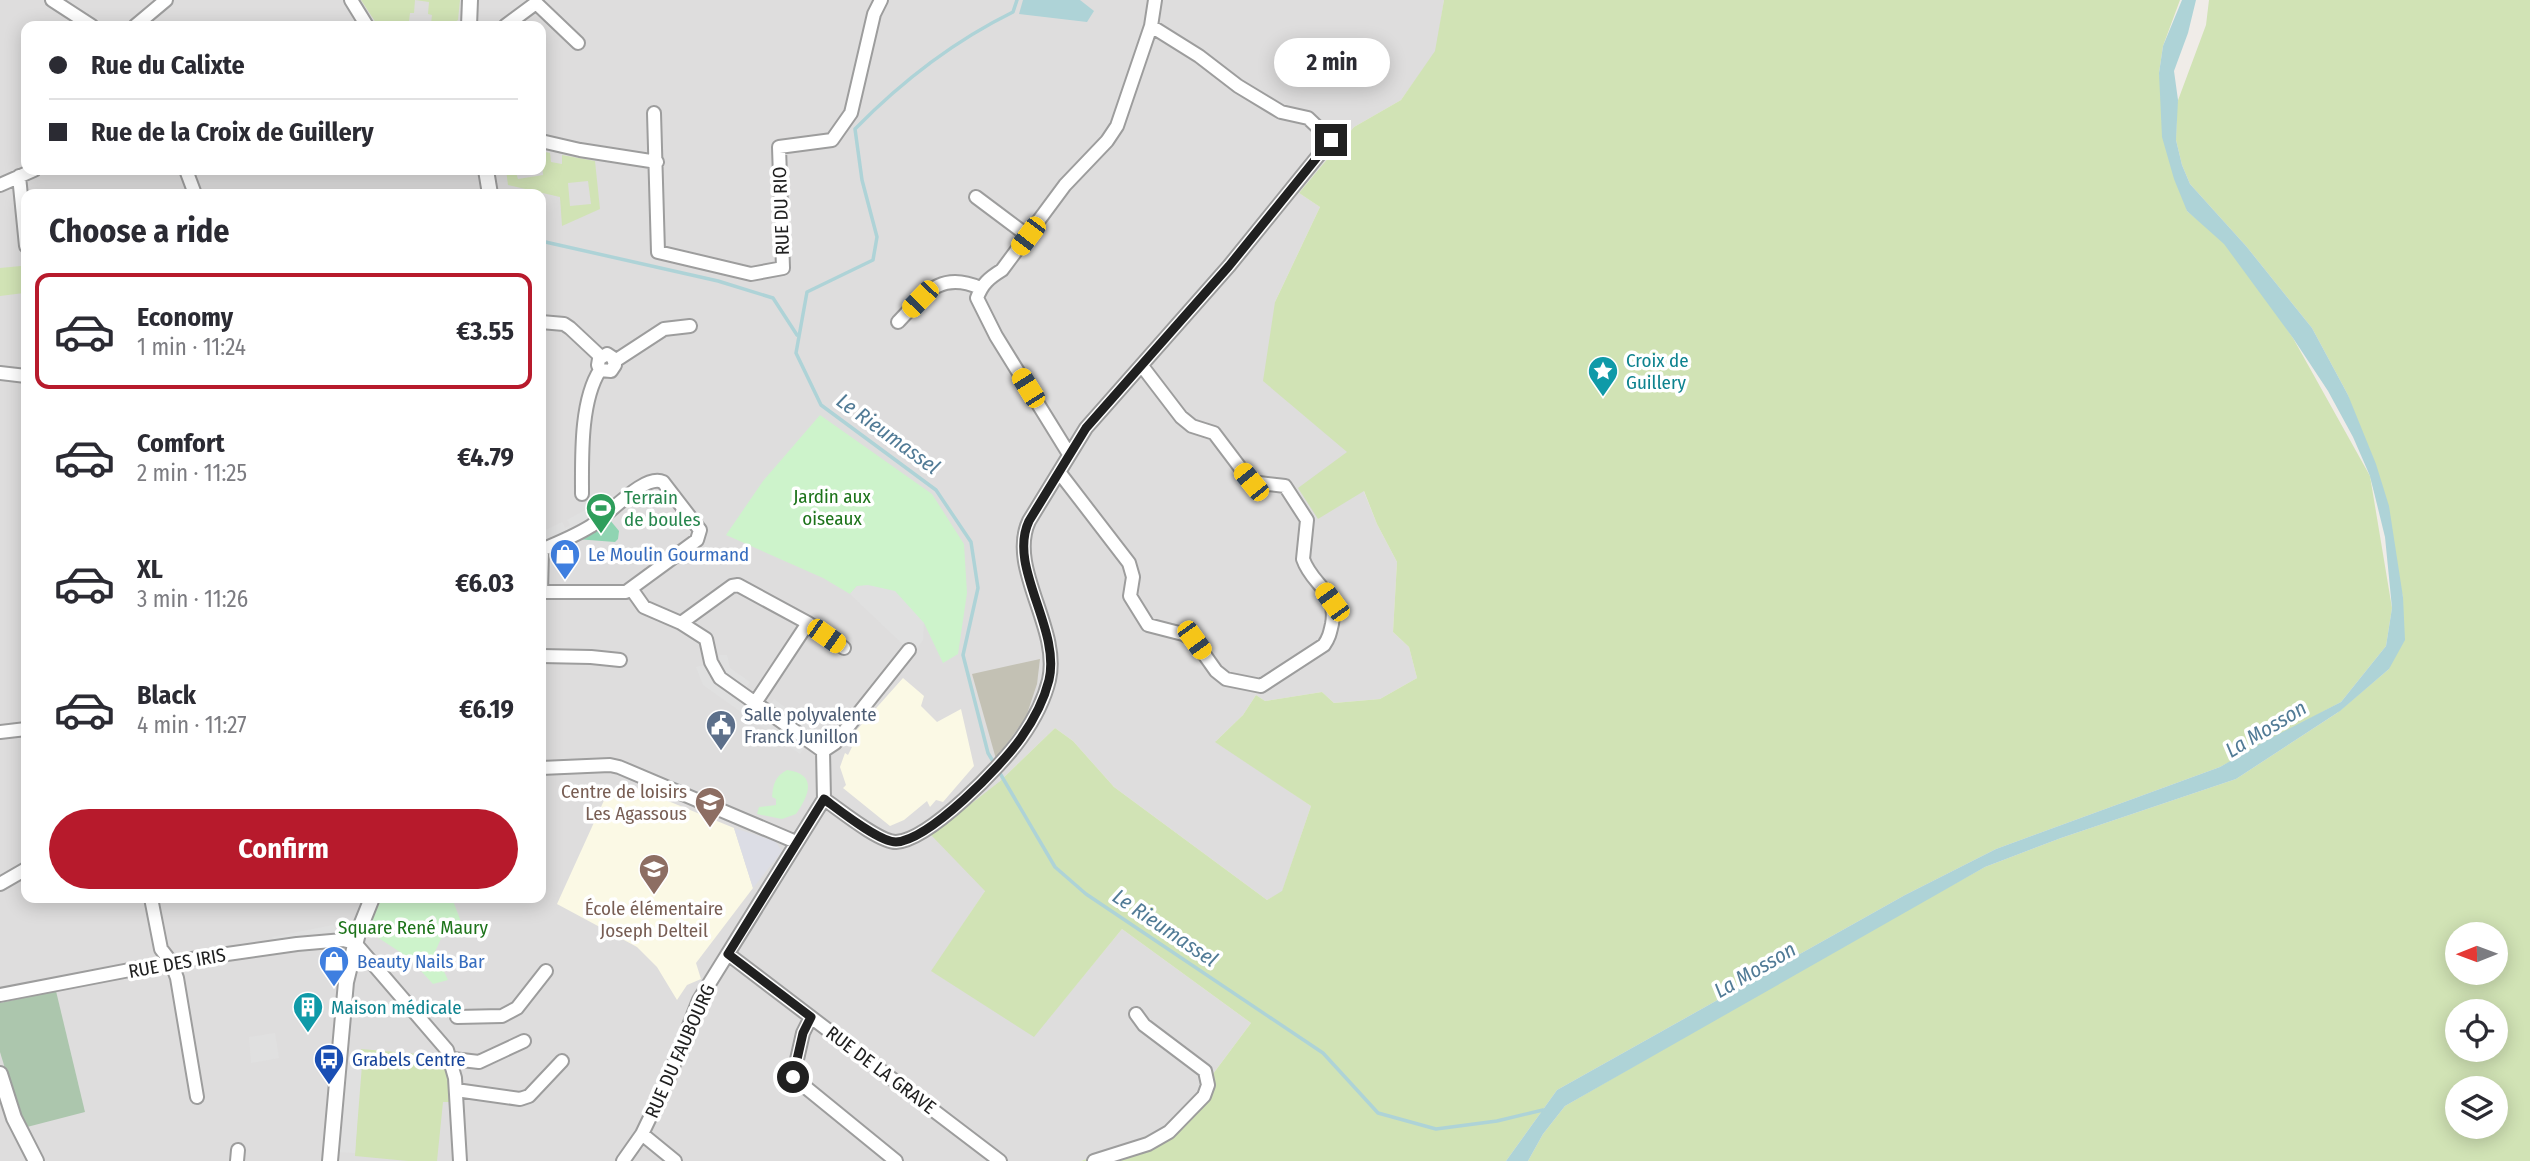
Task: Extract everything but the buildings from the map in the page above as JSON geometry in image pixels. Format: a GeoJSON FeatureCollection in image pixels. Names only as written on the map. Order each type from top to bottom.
{"type":"FeatureCollection","features":[{"type":"Feature","properties":{"kind":"street"},"geometry":{"type":"LineString","coordinates":[[52,0],[84,21]]}},
{"type":"Feature","properties":{"kind":"street"},"geometry":{"type":"LineString","coordinates":[[141,21],[166,0]]}},
{"type":"Feature","properties":{"kind":"street"},"geometry":{"type":"LineString","coordinates":[[351,0],[364,21]]}},
{"type":"Feature","properties":{"kind":"street"},"geometry":{"type":"LineString","coordinates":[[469,21],[470,0]]}},
{"type":"Feature","properties":{"kind":"street","name":"RUE DU RIO"},"geometry":{"type":"LineString","coordinates":[[657,162],[658,252],[751,274],[783,268],[779,147],[832,140],[851,113],[874,13],[881,0]]}},
{"type":"Feature","properties":{"kind":"street"},"geometry":{"type":"LineString","coordinates":[[1069,454],[996,336],[977,298],[980,288],[990,277],[1002,270],[1065,185],[1117,127],[1151,26],[1155,0]]}},
{"type":"Feature","properties":{"kind":"street"},"geometry":{"type":"LineString","coordinates":[[512,21],[538,1],[578,43]]}},
{"type":"Feature","properties":{"kind":"street"},"geometry":{"type":"LineString","coordinates":[[823,751],[824,799],[883,840],[895,842],[906,840],[936,822],[971,793],[1021,738],[1035,715],[1049,679],[1048,642],[1023,551],[1029,521],[1086,428],[1229,266],[1331,140],[1308,118],[1281,112],[1151,26]]}},
{"type":"Feature","properties":{"kind":"street"},"geometry":{"type":"LineString","coordinates":[[546,142],[657,162],[654,113]]}},
{"type":"Feature","properties":{"kind":"street"},"geometry":{"type":"LineString","coordinates":[[0,185],[19,176],[21,196]]}},
{"type":"Feature","properties":{"kind":"street"},"geometry":{"type":"LineString","coordinates":[[976,197],[1028,236]]}},
{"type":"Feature","properties":{"kind":"street"},"geometry":{"type":"LineString","coordinates":[[898,322],[932,288],[957,280],[980,288]]}},
{"type":"Feature","properties":{"kind":"street"},"geometry":{"type":"LineString","coordinates":[[546,322],[564,324],[570,328],[600,363]]}},
{"type":"Feature","properties":{"kind":"street"},"geometry":{"type":"LineString","coordinates":[[582,494],[582,458],[590,390],[600,363],[611,355],[615,361],[664,329],[690,326]]}},
{"type":"Feature","properties":{"kind":"street"},"geometry":{"type":"LineString","coordinates":[[1059,472],[1129,563],[1133,577],[1130,596],[1148,625],[1183,634],[1194,640],[1216,671],[1226,679],[1261,686],[1324,645],[1329,637],[1332,602],[1303,559],[1308,526],[1304,512],[1285,486],[1251,482],[1214,433],[1192,426],[1181,417],[1142,366]]}},
{"type":"Feature","properties":{"kind":"street"},"geometry":{"type":"LineString","coordinates":[[0,373],[21,375]]}},
{"type":"Feature","properties":{"kind":"street"},"geometry":{"type":"LineString","coordinates":[[546,547],[593,525],[610,513],[632,491],[650,481],[659,480],[672,492],[700,530],[697,540],[632,590],[617,593],[546,592]]}},
{"type":"Feature","properties":{"kind":"street"},"geometry":{"type":"LineString","coordinates":[[681,623],[732,586],[738,585],[808,623],[844,648]]}},
{"type":"Feature","properties":{"kind":"street"},"geometry":{"type":"LineString","coordinates":[[632,590],[644,607],[681,623],[706,639],[711,662],[720,678],[823,751]]}},
{"type":"Feature","properties":{"kind":"street"},"geometry":{"type":"LineString","coordinates":[[755,704],[808,623]]}},
{"type":"Feature","properties":{"kind":"street"},"geometry":{"type":"LineString","coordinates":[[823,751],[835,743],[909,650]]}},
{"type":"Feature","properties":{"kind":"street"},"geometry":{"type":"LineString","coordinates":[[546,656],[620,660]]}},
{"type":"Feature","properties":{"kind":"street"},"geometry":{"type":"LineString","coordinates":[[0,732],[21,730]]}},
{"type":"Feature","properties":{"kind":"street"},"geometry":{"type":"LineString","coordinates":[[546,768],[619,767],[796,842]]}},
{"type":"Feature","properties":{"kind":"street","name":"RUE DU FAUBOURG"},"geometry":{"type":"LineString","coordinates":[[623,1161],[642,1135],[667,1082],[699,1000],[824,799]]}},
{"type":"Feature","properties":{"kind":"street"},"geometry":{"type":"LineString","coordinates":[[0,884],[21,872]]}},
{"type":"Feature","properties":{"kind":"street"},"geometry":{"type":"LineString","coordinates":[[151,903],[160,949],[171,962],[177,978],[197,1097]]}},
{"type":"Feature","properties":{"kind":"street"},"geometry":{"type":"LineString","coordinates":[[330,1161],[345,982],[355,943],[370,903]]}},
{"type":"Feature","properties":{"kind":"street","name":"RUE DES IRIS"},"geometry":{"type":"LineString","coordinates":[[0,995],[171,962],[297,944],[343,940],[355,943]]}},
{"type":"Feature","properties":{"kind":"street"},"geometry":{"type":"LineString","coordinates":[[355,943],[447,1050],[455,1078],[460,1161]]}},
{"type":"Feature","properties":{"kind":"street","name":"RUE DE LA GRAVE"},"geometry":{"type":"LineString","coordinates":[[728,954],[1000,1161]]}},
{"type":"Feature","properties":{"kind":"street"},"geometry":{"type":"LineString","coordinates":[[457,1017],[502,1016],[517,1008],[546,971]]}},
{"type":"Feature","properties":{"kind":"street"},"geometry":{"type":"LineString","coordinates":[[1094,1161],[1148,1144],[1169,1132],[1204,1096],[1208,1085],[1205,1071],[1144,1025],[1136,1014]]}},
{"type":"Feature","properties":{"kind":"street"},"geometry":{"type":"LineString","coordinates":[[811,1017],[803,1033],[793,1077],[896,1161]]}},
{"type":"Feature","properties":{"kind":"street"},"geometry":{"type":"LineString","coordinates":[[453,1059],[479,1062],[524,1041]]}},
{"type":"Feature","properties":{"kind":"street"},"geometry":{"type":"LineString","coordinates":[[456,1090],[520,1099],[529,1096],[562,1061]]}},
{"type":"Feature","properties":{"kind":"street"},"geometry":{"type":"LineString","coordinates":[[0,1074],[14,1118],[36,1161]]}},
{"type":"Feature","properties":{"kind":"street"},"geometry":{"type":"LineString","coordinates":[[642,1135],[675,1161]]}},
{"type":"Feature","properties":{"kind":"shaded area"},"geometry":{"type":"Polygon","coordinates":[[[0,0],[1444,0],[1436,51],[1401,100],[1354,127],[1299,193],[1320,207],[1275,302],[1348,452],[1377,524],[1397,562],[1393,632],[1409,647],[1417,678],[1380,699],[1334,703],[1322,692],[1265,701],[1256,695],[1243,715],[1216,741],[1311,806],[1282,892],[1267,900],[1114,787],[1073,741],[1055,728],[999,782],[985,891],[932,971],[1034,1036],[1122,929],[1251,1023],[1198,1094],[1167,1126],[1134,1142],[1081,1161],[0,1161],[0,0]]]}},
{"type":"Feature","properties":{"kind":"shaded area"},"geometry":{"type":"Polygon","coordinates":[[[620,496],[623,501],[546,547],[546,530],[562,522],[565,528],[570,525],[567,520],[605,499],[620,496]]]}},
{"type":"Feature","properties":{"kind":"shaded area"},"geometry":{"type":"Polygon","coordinates":[[[868,585],[895,591],[924,623],[923,640],[913,654],[850,594],[857,586],[868,585]]]}},
{"type":"Feature","properties":{"kind":"shaded area"},"geometry":{"type":"Polygon","coordinates":[[[719,655],[727,655],[730,668],[750,682],[745,690],[722,673],[719,655]]]}},
{"type":"Feature","properties":{"kind":"shaded area"},"geometry":{"type":"Polygon","coordinates":[[[1040,659],[1037,684],[1026,717],[996,759],[972,674],[1040,659]]]}},
{"type":"Feature","properties":{"kind":"shaded area"},"geometry":{"type":"Polygon","coordinates":[[[705,665],[712,681],[749,706],[744,714],[703,685],[696,667],[705,665]]]}},
{"type":"Feature","properties":{"kind":"shaded area"},"geometry":{"type":"Polygon","coordinates":[[[903,678],[924,696],[921,706],[937,722],[961,709],[974,766],[943,802],[936,800],[930,807],[927,801],[904,820],[890,826],[843,788],[846,785],[840,767],[845,753],[848,755],[852,747],[845,743],[903,678]]]}},
{"type":"Feature","properties":{"kind":"shaded area"},"geometry":{"type":"Polygon","coordinates":[[[774,699],[822,735],[817,741],[769,706],[774,699]]]}},
{"type":"Feature","properties":{"kind":"shaded area"},"geometry":{"type":"Polygon","coordinates":[[[754,711],[805,747],[800,754],[749,718],[754,711]]]}},
{"type":"Feature","properties":{"kind":"shaded area","name":"École élémentaire Joseph Delteil"},"geometry":{"type":"Polygon","coordinates":[[[634,787],[734,828],[753,888],[696,963],[701,979],[687,985],[677,1000],[657,967],[637,947],[557,904],[606,796],[634,787]]]}},
{"type":"Feature","properties":{"kind":"shaded area"},"geometry":{"type":"Polygon","coordinates":[[[734,828],[775,841],[782,851],[753,888],[734,828]]]}},
{"type":"Feature","properties":{"kind":"shaded area"},"geometry":{"type":"Polygon","coordinates":[[[333,925],[339,933],[277,943],[272,937],[333,925]]]}},
{"type":"Feature","properties":{"kind":"shaded area"},"geometry":{"type":"Polygon","coordinates":[[[275,1033],[279,1058],[251,1063],[249,1037],[275,1033]]]}},
{"type":"Feature","properties":{"kind":"shaded area"},"geometry":{"type":"Polygon","coordinates":[[[343,1064],[362,1065],[355,1153],[336,1152],[343,1064]]]}},
{"type":"Feature","properties":{"kind":"green space"},"geometry":{"type":"Polygon","coordinates":[[[361,0],[415,0],[414,13],[410,13],[409,21],[375,21],[361,0]]]}},
{"type":"Feature","properties":{"kind":"green space"},"geometry":{"type":"Polygon","coordinates":[[[415,0],[460,0],[458,20],[431,21],[432,15],[428,14],[429,2],[415,0]]]}},
{"type":"Feature","properties":{"kind":"green space"},"geometry":{"type":"Polygon","coordinates":[[[1444,0],[2180,0],[2163,46],[2159,73],[2187,211],[2232,248],[2293,338],[2370,476],[2392,608],[2386,646],[2341,702],[2220,767],[1996,849],[1905,895],[1557,1090],[1506,1161],[1081,1161],[1134,1142],[1167,1126],[1198,1094],[1251,1023],[1122,929],[1034,1037],[931,971],[985,891],[931,835],[999,782],[1055,728],[1073,741],[1114,787],[1267,900],[1282,891],[1311,806],[1215,742],[1243,715],[1256,695],[1265,701],[1322,692],[1334,703],[1380,699],[1417,678],[1409,647],[1393,632],[1397,562],[1377,524],[1364,491],[1318,519],[1298,488],[1347,452],[1263,381],[1275,302],[1320,207],[1299,193],[1354,127],[1401,100],[1435,51],[1444,0]]]}},
{"type":"Feature","properties":{"kind":"green space"},"geometry":{"type":"Polygon","coordinates":[[[2209,0],[2530,0],[2530,1161],[1528,1161],[1543,1134],[1565,1106],[1845,944],[1985,867],[2061,838],[2236,779],[2337,713],[2389,669],[2403,597],[2348,395],[2312,328],[2246,246],[2190,184],[2176,140],[2177,103],[2206,25],[2209,0]]]}},
{"type":"Feature","properties":{"kind":"green space"},"geometry":{"type":"Polygon","coordinates":[[[546,152],[550,153],[551,162],[562,164],[562,155],[595,161],[600,209],[562,226],[560,197],[546,194],[546,189],[525,189],[508,185],[507,175],[517,175],[518,179],[546,175],[546,152]],[[588,181],[568,183],[570,206],[591,204],[588,181]]]}},
{"type":"Feature","properties":{"kind":"green space"},"geometry":{"type":"Polygon","coordinates":[[[21,266],[21,293],[0,296],[0,268],[21,266]]]}},
{"type":"Feature","properties":{"kind":"green space","name":"Jardin aux oiseaux"},"geometry":{"type":"Polygon","coordinates":[[[820,415],[932,494],[964,544],[967,593],[958,654],[943,663],[924,623],[857,586],[850,594],[823,578],[726,535],[763,481],[820,415]]]}},
{"type":"Feature","properties":{"kind":"green space","name":"Terrain de boules"},"geometry":{"type":"Polygon","coordinates":[[[610,520],[619,531],[615,542],[576,539],[610,520]]]}},
{"type":"Feature","properties":{"kind":"green space"},"geometry":{"type":"Polygon","coordinates":[[[787,770],[797,772],[807,781],[807,793],[796,814],[782,819],[757,814],[759,807],[776,805],[776,799],[772,797],[774,785],[777,778],[787,770]]]}},
{"type":"Feature","properties":{"kind":"green space","name":"Square René Maury"},"geometry":{"type":"Polygon","coordinates":[[[379,903],[454,903],[463,927],[443,934],[435,952],[448,980],[433,984],[409,958],[368,931],[379,903]]]}},
{"type":"Feature","properties":{"kind":"green space"},"geometry":{"type":"Polygon","coordinates":[[[56,991],[85,1112],[27,1127],[21,1121],[0,1052],[0,1003],[56,991]]]}},
{"type":"Feature","properties":{"kind":"green space"},"geometry":{"type":"Polygon","coordinates":[[[361,1049],[442,1056],[448,1069],[451,1102],[443,1102],[437,1161],[355,1156],[361,1049]]]}},
{"type":"Feature","properties":{"kind":"water"},"geometry":{"type":"Polygon","coordinates":[[[1023,0],[1080,0],[1094,11],[1087,22],[1019,14],[1023,0]]]}},
{"type":"Feature","properties":{"kind":"water","name":"La Mosson"},"geometry":{"type":"Polygon","coordinates":[[[2182,0],[2196,0],[2188,33],[2174,71],[2178,100],[2176,140],[2182,165],[2190,184],[2246,246],[2312,328],[2348,395],[2376,464],[2389,506],[2403,597],[2405,640],[2389,669],[2340,711],[2236,779],[2061,838],[1985,867],[1565,1106],[1543,1134],[1528,1161],[1506,1161],[1557,1090],[1905,895],[1996,849],[2220,767],[2341,702],[2386,646],[2392,608],[2385,537],[2370,476],[2353,437],[2328,391],[2293,338],[2224,244],[2187,211],[2174,179],[2162,137],[2159,73],[2163,46],[2182,0]]]}},
{"type":"Feature","properties":{"kind":"waterway","name":"Le Rieumassel"},"geometry":{"type":"LineString","coordinates":[[994,763],[988,753],[963,655],[978,588],[971,542],[936,490],[821,405],[796,353],[807,292],[873,260],[877,237],[862,180],[855,129],[929,64],[969,36],[1013,12],[1017,0]]}},
{"type":"Feature","properties":{"kind":"waterway"},"geometry":{"type":"LineString","coordinates":[[546,242],[718,281],[773,298],[797,335]]}},
{"type":"Feature","properties":{"kind":"waterway","name":"Le Rieumassel"},"geometry":{"type":"LineString","coordinates":[[998,770],[1055,867],[1086,894],[1323,1053],[1378,1113],[1436,1129],[1497,1121],[1543,1110]]}},
{"type":"Feature","properties":{"kind":"place","name":"Croix de Guillery"},"geometry":{"type":"Point","coordinates":[1603,398]}},
{"type":"Feature","properties":{"kind":"place","name":"Terrain de boules"},"geometry":{"type":"Point","coordinates":[601,535]}},
{"type":"Feature","properties":{"kind":"place","name":"Le Moulin Gourmand"},"geometry":{"type":"Point","coordinates":[565,581]}},
{"type":"Feature","properties":{"kind":"place","name":"Salle polyvalente Franck Junillon"},"geometry":{"type":"Point","coordinates":[721,752]}},
{"type":"Feature","properties":{"kind":"place","name":"Centre de loisirs Les Agassous"},"geometry":{"type":"Point","coordinates":[710,829]}},
{"type":"Feature","properties":{"kind":"place","name":"École élémentaire Joseph Delteil"},"geometry":{"type":"Point","coordinates":[654,896]}},
{"type":"Feature","properties":{"kind":"place","name":"Beauty Nails Bar"},"geometry":{"type":"Point","coordinates":[334,988]}},
{"type":"Feature","properties":{"kind":"place","name":"Maison médicale"},"geometry":{"type":"Point","coordinates":[308,1034]}},
{"type":"Feature","properties":{"kind":"place","name":"Grabels Centre"},"geometry":{"type":"Point","coordinates":[329,1086]}},
{"type":"Feature","properties":{"kind":"route"},"geometry":{"type":"LineString","coordinates":[[793,1077],[795,1059],[811,1017],[728,954],[824,799],[883,840],[906,840],[936,822],[971,793],[1021,738],[1044,696],[1049,679],[1050,660],[1048,642],[1023,551],[1025,530],[1029,521],[1086,428],[1229,266],[1331,140]]}}]}
